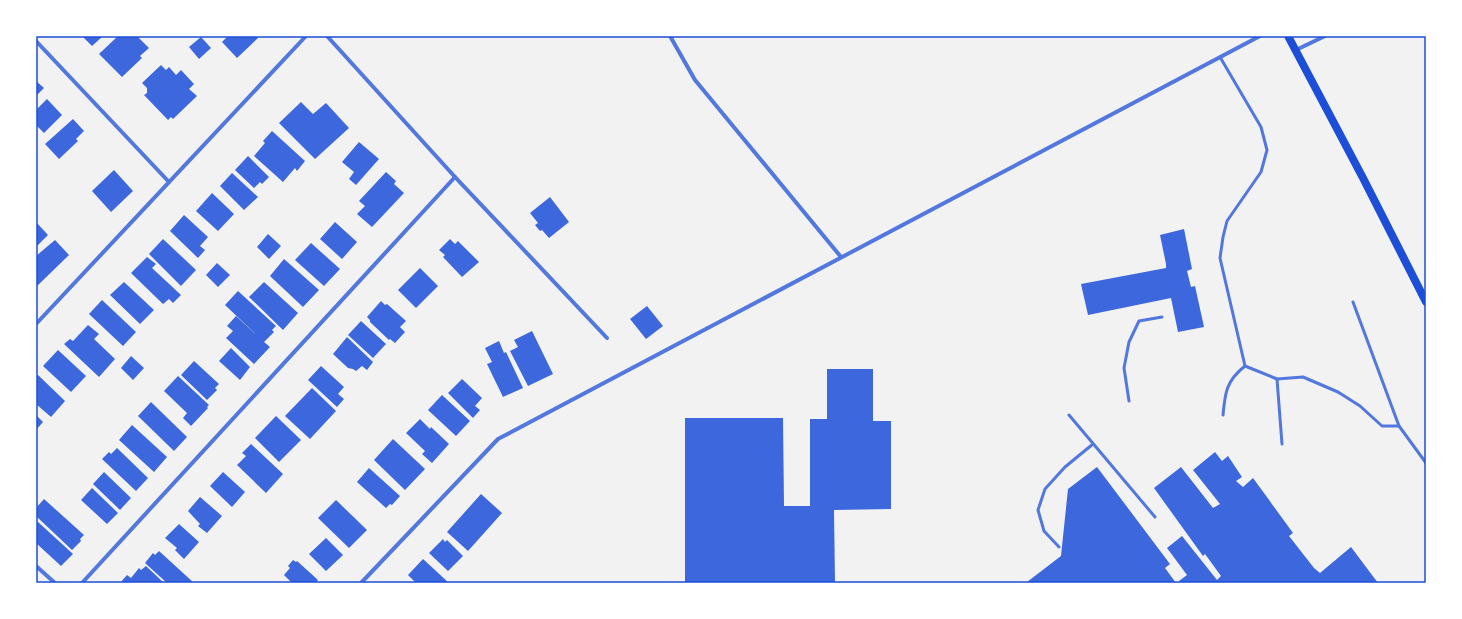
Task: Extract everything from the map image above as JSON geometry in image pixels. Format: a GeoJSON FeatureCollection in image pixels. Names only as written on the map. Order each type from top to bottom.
{"type":"FeatureCollection","features":[{"type":"Feature","properties":{"kind":"main road"},"geometry":{"type":"LineString","coordinates":[[1288,36],[1426,302]]}},
{"type":"Feature","properties":{"kind":"street"},"geometry":{"type":"LineString","coordinates":[[36,324],[306,36]]}},
{"type":"Feature","properties":{"kind":"street"},"geometry":{"type":"LineString","coordinates":[[327,36],[455,177],[607,338]]}},
{"type":"Feature","properties":{"kind":"street"},"geometry":{"type":"LineString","coordinates":[[670,36],[694,80],[841,257]]}},
{"type":"Feature","properties":{"kind":"street"},"geometry":{"type":"LineString","coordinates":[[361,583],[498,439],[1260,36]]}},
{"type":"Feature","properties":{"kind":"street"},"geometry":{"type":"LineString","coordinates":[[1296,50],[1325,36]]}},
{"type":"Feature","properties":{"kind":"street"},"geometry":{"type":"LineString","coordinates":[[36,41],[169,182]]}},
{"type":"Feature","properties":{"kind":"street"},"geometry":{"type":"LineString","coordinates":[[82,583],[455,177]]}},
{"type":"Feature","properties":{"kind":"street"},"geometry":{"type":"LineString","coordinates":[[36,566],[55,583]]}},
{"type":"Feature","properties":{"kind":"lane"},"geometry":{"type":"LineString","coordinates":[[1220,57],[1261,127],[1267,150],[1261,172],[1227,221],[1220,258],[1245,366]]}},
{"type":"Feature","properties":{"kind":"lane"},"geometry":{"type":"LineString","coordinates":[[1354,302],[1399,426],[1426,463]]}},
{"type":"Feature","properties":{"kind":"lane"},"geometry":{"type":"LineString","coordinates":[[1129,401],[1124,368],[1129,342],[1139,321],[1162,317]]}},
{"type":"Feature","properties":{"kind":"lane"},"geometry":{"type":"LineString","coordinates":[[1245,366],[1277,379],[1303,377],[1338,392],[1360,406],[1382,426],[1399,426]]}},
{"type":"Feature","properties":{"kind":"lane"},"geometry":{"type":"LineString","coordinates":[[1223,415],[1226,391],[1236,373],[1245,366]]}},
{"type":"Feature","properties":{"kind":"lane"},"geometry":{"type":"LineString","coordinates":[[1277,379],[1282,444]]}},
{"type":"Feature","properties":{"kind":"lane"},"geometry":{"type":"LineString","coordinates":[[1069,415],[1155,517]]}},
{"type":"Feature","properties":{"kind":"lane"},"geometry":{"type":"LineString","coordinates":[[1059,547],[1044,530],[1038,510],[1045,489],[1065,467],[1093,444]]}},
{"type":"Feature","properties":{"kind":"building"},"geometry":{"type":"Polygon","coordinates":[[[82,36],[103,36],[92,46],[82,36]]]}},
{"type":"Feature","properties":{"kind":"building"},"geometry":{"type":"Polygon","coordinates":[[[118,36],[137,36],[149,48],[140,56],[142,58],[122,77],[99,54],[118,36]]]}},
{"type":"Feature","properties":{"kind":"building"},"geometry":{"type":"Polygon","coordinates":[[[228,36],[256,36],[258,38],[237,58],[222,42],[228,36]]]}},
{"type":"Feature","properties":{"kind":"building"},"geometry":{"type":"Polygon","coordinates":[[[201,37],[211,48],[199,59],[189,47],[201,37]]]}},
{"type":"Feature","properties":{"kind":"building"},"geometry":{"type":"Polygon","coordinates":[[[161,65],[166,70],[169,67],[176,75],[181,70],[194,84],[189,89],[197,96],[173,119],[171,117],[168,120],[144,95],[147,93],[147,88],[142,83],[161,65]]]}},
{"type":"Feature","properties":{"kind":"building"},"geometry":{"type":"Polygon","coordinates":[[[36,81],[44,88],[36,96],[36,81]]]}},
{"type":"Feature","properties":{"kind":"building"},"geometry":{"type":"Polygon","coordinates":[[[47,99],[62,115],[44,133],[36,125],[36,110],[47,99]]]}},
{"type":"Feature","properties":{"kind":"building"},"geometry":{"type":"Polygon","coordinates":[[[301,102],[313,114],[326,103],[349,128],[315,159],[279,123],[301,102]]]}},
{"type":"Feature","properties":{"kind":"building"},"geometry":{"type":"Polygon","coordinates":[[[73,119],[84,131],[76,139],[78,141],[59,159],[45,144],[73,119]]]}},
{"type":"Feature","properties":{"kind":"building"},"geometry":{"type":"Polygon","coordinates":[[[272,131],[305,161],[297,171],[295,168],[283,182],[254,156],[265,143],[263,141],[272,131]]]}},
{"type":"Feature","properties":{"kind":"building"},"geometry":{"type":"Polygon","coordinates":[[[359,142],[379,159],[356,185],[349,179],[354,172],[342,162],[359,142]]]}},
{"type":"Feature","properties":{"kind":"building"},"geometry":{"type":"Polygon","coordinates":[[[248,156],[269,177],[262,184],[260,182],[254,188],[235,170],[248,156]]]}},
{"type":"Feature","properties":{"kind":"building"},"geometry":{"type":"Polygon","coordinates":[[[114,170],[133,191],[111,212],[92,191],[114,170]]]}},
{"type":"Feature","properties":{"kind":"building"},"geometry":{"type":"Polygon","coordinates":[[[386,172],[396,181],[394,184],[404,193],[372,227],[357,214],[365,206],[359,201],[386,172]]]}},
{"type":"Feature","properties":{"kind":"building"},"geometry":{"type":"Polygon","coordinates":[[[232,173],[258,197],[244,210],[220,186],[232,173]]]}},
{"type":"Feature","properties":{"kind":"building"},"geometry":{"type":"Polygon","coordinates":[[[212,193],[234,214],[218,231],[196,211],[212,193]]]}},
{"type":"Feature","properties":{"kind":"building"},"geometry":{"type":"Polygon","coordinates":[[[550,197],[569,222],[549,238],[535,225],[538,223],[530,213],[550,197]]]}},
{"type":"Feature","properties":{"kind":"building"},"geometry":{"type":"Polygon","coordinates":[[[184,215],[208,237],[200,246],[205,250],[198,258],[170,231],[184,215]]]}},
{"type":"Feature","properties":{"kind":"building"},"geometry":{"type":"Polygon","coordinates":[[[36,222],[48,235],[36,247],[36,222]]]}},
{"type":"Feature","properties":{"kind":"building"},"geometry":{"type":"Polygon","coordinates":[[[335,222],[357,242],[342,259],[320,239],[335,222]]]}},
{"type":"Feature","properties":{"kind":"building"},"geometry":{"type":"Polygon","coordinates":[[[1184,229],[1192,269],[1187,271],[1191,287],[1195,286],[1204,327],[1178,332],[1171,298],[1088,315],[1081,284],[1166,268],[1160,235],[1184,229]]]}},
{"type":"Feature","properties":{"kind":"building"},"geometry":{"type":"Polygon","coordinates":[[[268,234],[281,246],[269,259],[257,247],[268,234]]]}},
{"type":"Feature","properties":{"kind":"building"},"geometry":{"type":"Polygon","coordinates":[[[163,239],[196,270],[181,286],[149,254],[163,239]]]}},
{"type":"Feature","properties":{"kind":"building"},"geometry":{"type":"Polygon","coordinates":[[[450,239],[455,244],[458,241],[479,262],[462,277],[443,257],[445,255],[439,250],[450,239]]]}},
{"type":"Feature","properties":{"kind":"building"},"geometry":{"type":"Polygon","coordinates":[[[55,240],[69,255],[36,287],[36,256],[55,240]]]}},
{"type":"Feature","properties":{"kind":"building"},"geometry":{"type":"Polygon","coordinates":[[[311,243],[340,269],[324,286],[295,260],[311,243]]]}},
{"type":"Feature","properties":{"kind":"building"},"geometry":{"type":"Polygon","coordinates":[[[147,257],[156,264],[152,268],[181,295],[173,303],[169,299],[163,304],[131,273],[147,257]]]}},
{"type":"Feature","properties":{"kind":"building"},"geometry":{"type":"Polygon","coordinates":[[[284,259],[319,290],[303,307],[270,276],[284,259]]]}},
{"type":"Feature","properties":{"kind":"building"},"geometry":{"type":"Polygon","coordinates":[[[217,263],[230,275],[218,287],[206,275],[217,263]]]}},
{"type":"Feature","properties":{"kind":"building"},"geometry":{"type":"Polygon","coordinates":[[[420,268],[438,286],[416,308],[398,290],[420,268]]]}},
{"type":"Feature","properties":{"kind":"building"},"geometry":{"type":"Polygon","coordinates":[[[124,282],[154,310],[140,324],[110,295],[124,282]]]}},
{"type":"Feature","properties":{"kind":"building"},"geometry":{"type":"Polygon","coordinates":[[[264,282],[298,313],[283,330],[249,297],[264,282]]]}},
{"type":"Feature","properties":{"kind":"building"},"geometry":{"type":"Polygon","coordinates":[[[238,291],[276,326],[272,330],[274,332],[264,342],[270,347],[254,364],[226,338],[233,331],[227,326],[236,316],[262,340],[225,305],[238,291]]]}},
{"type":"Feature","properties":{"kind":"building"},"geometry":{"type":"Polygon","coordinates":[[[102,300],[136,332],[123,346],[89,314],[102,300]]]}},
{"type":"Feature","properties":{"kind":"building"},"geometry":{"type":"Polygon","coordinates":[[[381,301],[385,305],[387,304],[406,321],[400,327],[405,332],[395,343],[390,339],[389,340],[370,322],[367,317],[381,301]]]}},
{"type":"Feature","properties":{"kind":"building"},"geometry":{"type":"Polygon","coordinates":[[[647,306],[663,326],[646,339],[630,319],[647,306]]]}},
{"type":"Feature","properties":{"kind":"building"},"geometry":{"type":"Polygon","coordinates":[[[361,321],[386,344],[373,358],[348,335],[361,321]]]}},
{"type":"Feature","properties":{"kind":"building"},"geometry":{"type":"Polygon","coordinates":[[[88,325],[99,334],[94,339],[115,359],[99,377],[64,344],[70,339],[73,341],[88,325]]]}},
{"type":"Feature","properties":{"kind":"building"},"geometry":{"type":"Polygon","coordinates":[[[532,331],[553,374],[528,386],[510,351],[518,347],[514,340],[532,331]]]}},
{"type":"Feature","properties":{"kind":"building"},"geometry":{"type":"Polygon","coordinates":[[[347,337],[373,362],[367,370],[362,366],[356,371],[348,368],[333,354],[347,337]]]}},
{"type":"Feature","properties":{"kind":"building"},"geometry":{"type":"Polygon","coordinates":[[[499,341],[504,353],[506,352],[523,388],[503,397],[487,364],[492,362],[485,348],[499,341]]]}},
{"type":"Feature","properties":{"kind":"building"},"geometry":{"type":"Polygon","coordinates":[[[231,348],[250,367],[240,380],[219,361],[231,348]]]}},
{"type":"Feature","properties":{"kind":"building"},"geometry":{"type":"Polygon","coordinates":[[[58,350],[86,376],[71,392],[43,366],[58,350]]]}},
{"type":"Feature","properties":{"kind":"building"},"geometry":{"type":"Polygon","coordinates":[[[131,356],[144,368],[133,380],[121,368],[131,356]]]}},
{"type":"Feature","properties":{"kind":"building"},"geometry":{"type":"Polygon","coordinates":[[[194,361],[219,384],[215,388],[217,390],[207,400],[181,375],[194,361]]]}},
{"type":"Feature","properties":{"kind":"building"},"geometry":{"type":"Polygon","coordinates":[[[321,366],[344,387],[338,394],[344,399],[337,407],[308,380],[321,366]]]}},
{"type":"Feature","properties":{"kind":"building"},"geometry":{"type":"Polygon","coordinates":[[[827,369],[873,369],[873,421],[891,421],[891,509],[834,510],[835,583],[685,583],[685,418],[783,418],[784,506],[810,506],[810,419],[827,419],[827,369]]]}},
{"type":"Feature","properties":{"kind":"building"},"geometry":{"type":"Polygon","coordinates":[[[38,375],[65,401],[51,417],[36,404],[36,378],[38,375]]]}},
{"type":"Feature","properties":{"kind":"building"},"geometry":{"type":"Polygon","coordinates":[[[178,376],[209,405],[191,426],[183,418],[187,413],[164,391],[178,376]]]}},
{"type":"Feature","properties":{"kind":"building"},"geometry":{"type":"Polygon","coordinates":[[[462,379],[482,398],[475,406],[480,410],[473,418],[448,393],[462,379]]]}},
{"type":"Feature","properties":{"kind":"building"},"geometry":{"type":"Polygon","coordinates":[[[312,388],[336,411],[310,439],[285,416],[312,388]]]}},
{"type":"Feature","properties":{"kind":"building"},"geometry":{"type":"Polygon","coordinates":[[[442,395],[470,421],[456,436],[428,410],[442,395]]]}},
{"type":"Feature","properties":{"kind":"building"},"geometry":{"type":"Polygon","coordinates":[[[151,402],[187,437],[174,451],[138,416],[151,402]]]}},
{"type":"Feature","properties":{"kind":"building"},"geometry":{"type":"Polygon","coordinates":[[[36,415],[43,422],[36,430],[36,415]]]}},
{"type":"Feature","properties":{"kind":"building"},"geometry":{"type":"Polygon","coordinates":[[[276,416],[301,440],[279,462],[255,438],[276,416]]]}},
{"type":"Feature","properties":{"kind":"building"},"geometry":{"type":"Polygon","coordinates":[[[420,419],[449,444],[432,463],[422,454],[425,451],[406,433],[420,419]]]}},
{"type":"Feature","properties":{"kind":"building"},"geometry":{"type":"Polygon","coordinates":[[[132,425],[167,457],[154,472],[119,440],[132,425]]]}},
{"type":"Feature","properties":{"kind":"building"},"geometry":{"type":"Polygon","coordinates":[[[393,439],[425,469],[405,490],[374,460],[393,439]]]}},
{"type":"Feature","properties":{"kind":"building"},"geometry":{"type":"Polygon","coordinates":[[[251,444],[283,474],[266,493],[237,465],[246,456],[242,453],[251,444]]]}},
{"type":"Feature","properties":{"kind":"building"},"geometry":{"type":"Polygon","coordinates":[[[117,448],[148,478],[136,491],[102,459],[109,452],[111,454],[117,448]]]}},
{"type":"Feature","properties":{"kind":"building"},"geometry":{"type":"Polygon","coordinates":[[[1215,452],[1222,461],[1228,456],[1242,477],[1236,481],[1243,487],[1253,478],[1293,533],[1289,536],[1314,568],[1320,573],[1351,547],[1378,583],[1180,583],[1179,581],[1187,575],[1167,548],[1182,536],[1217,580],[1221,576],[1205,554],[1203,556],[1154,488],[1181,467],[1213,508],[1220,504],[1193,470],[1215,452]]]}},
{"type":"Feature","properties":{"kind":"building"},"geometry":{"type":"Polygon","coordinates":[[[1097,467],[1170,564],[1165,568],[1176,583],[1027,582],[1061,556],[1068,489],[1097,467]]]}},
{"type":"Feature","properties":{"kind":"building"},"geometry":{"type":"Polygon","coordinates":[[[369,468],[400,496],[392,505],[390,504],[386,508],[357,482],[369,468]]]}},
{"type":"Feature","properties":{"kind":"building"},"geometry":{"type":"Polygon","coordinates":[[[104,472],[131,498],[120,510],[93,484],[104,472]]]}},
{"type":"Feature","properties":{"kind":"building"},"geometry":{"type":"Polygon","coordinates":[[[223,472],[245,492],[232,507],[210,486],[223,472]]]}},
{"type":"Feature","properties":{"kind":"building"},"geometry":{"type":"Polygon","coordinates":[[[92,488],[118,513],[107,524],[81,500],[92,488]]]}},
{"type":"Feature","properties":{"kind":"building"},"geometry":{"type":"Polygon","coordinates":[[[481,494],[502,513],[468,551],[447,532],[481,494]]]}},
{"type":"Feature","properties":{"kind":"building"},"geometry":{"type":"Polygon","coordinates":[[[200,497],[222,516],[207,533],[198,526],[200,524],[188,511],[200,497]]]}},
{"type":"Feature","properties":{"kind":"building"},"geometry":{"type":"Polygon","coordinates":[[[44,499],[84,535],[80,539],[81,541],[72,550],[36,516],[36,508],[44,499]]]}},
{"type":"Feature","properties":{"kind":"building"},"geometry":{"type":"Polygon","coordinates":[[[336,500],[367,530],[349,548],[318,518],[336,500]]]}},
{"type":"Feature","properties":{"kind":"building"},"geometry":{"type":"Polygon","coordinates":[[[38,522],[73,554],[61,566],[36,543],[36,524],[38,522]]]}},
{"type":"Feature","properties":{"kind":"building"},"geometry":{"type":"Polygon","coordinates":[[[179,524],[199,542],[184,559],[175,550],[177,548],[165,538],[179,524]]]}},
{"type":"Feature","properties":{"kind":"building"},"geometry":{"type":"Polygon","coordinates":[[[326,538],[343,555],[326,571],[309,554],[326,538]]]}},
{"type":"Feature","properties":{"kind":"building"},"geometry":{"type":"Polygon","coordinates":[[[443,539],[445,542],[447,540],[463,556],[448,571],[429,553],[443,539]]]}},
{"type":"Feature","properties":{"kind":"building"},"geometry":{"type":"Polygon","coordinates":[[[159,551],[194,583],[167,583],[145,563],[153,553],[155,555],[159,551]]]}},
{"type":"Feature","properties":{"kind":"building"},"geometry":{"type":"Polygon","coordinates":[[[423,559],[449,583],[416,583],[408,575],[423,559]]]}},
{"type":"Feature","properties":{"kind":"building"},"geometry":{"type":"Polygon","coordinates":[[[293,560],[296,562],[297,561],[318,580],[316,583],[292,583],[284,575],[290,568],[288,566],[293,560]]]}},
{"type":"Feature","properties":{"kind":"building"},"geometry":{"type":"Polygon","coordinates":[[[146,566],[164,583],[120,583],[127,575],[131,578],[139,568],[141,570],[146,566]]]}}]}
